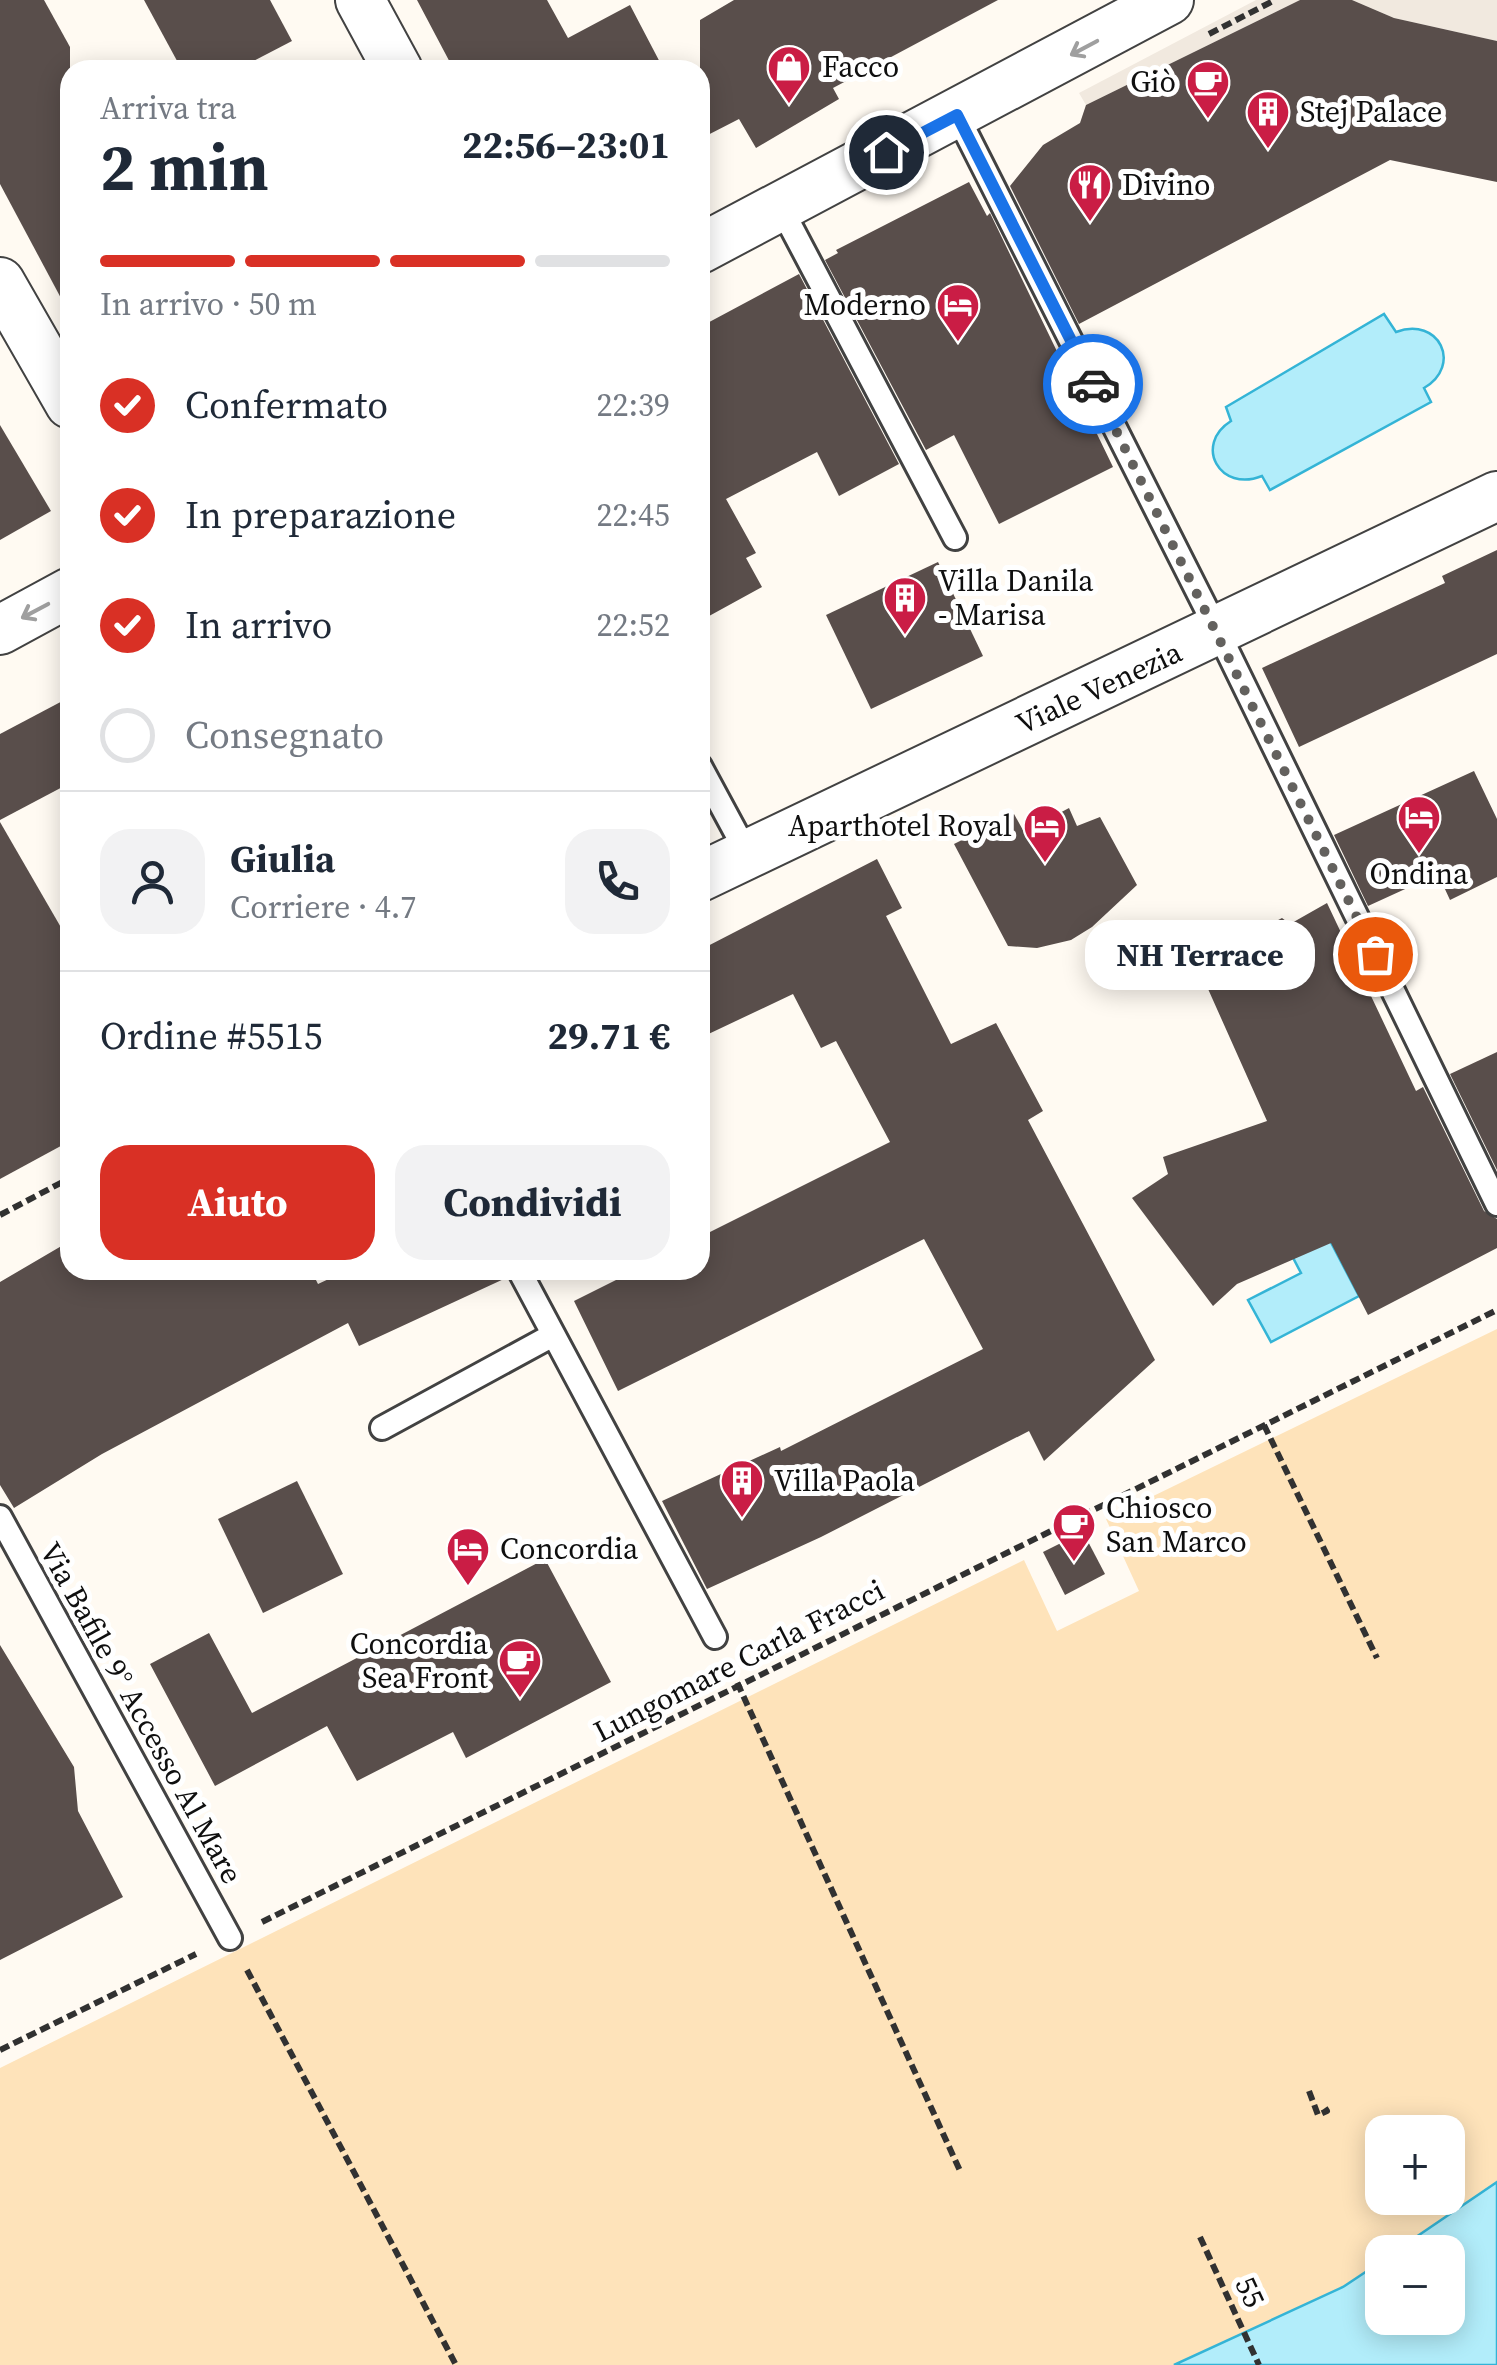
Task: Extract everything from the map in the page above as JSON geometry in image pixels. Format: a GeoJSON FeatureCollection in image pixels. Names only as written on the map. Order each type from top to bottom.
{"type":"FeatureCollection","features":[{"type":"Feature","properties":{"kind":"street"},"geometry":{"type":"LineString","coordinates":[[360,0],[393,60]]}},
{"type":"Feature","properties":{"kind":"street"},"geometry":{"type":"LineString","coordinates":[[710,244],[1169,0]]}},
{"type":"Feature","properties":{"kind":"street"},"geometry":{"type":"LineString","coordinates":[[0,282],[60,387]]}},
{"type":"Feature","properties":{"kind":"street","name":"Viale Venezia"},"geometry":{"type":"LineString","coordinates":[[710,873],[1497,496]]}},
{"type":"Feature","properties":{"kind":"street"},"geometry":{"type":"LineString","coordinates":[[0,630],[60,597]]}},
{"type":"Feature","properties":{"kind":"lane"},"geometry":{"type":"LineString","coordinates":[[957,115],[1218,632],[1497,1204]]}},
{"type":"Feature","properties":{"kind":"lane"},"geometry":{"type":"LineString","coordinates":[[780,206],[955,538]]}},
{"type":"Feature","properties":{"kind":"lane"},"geometry":{"type":"LineString","coordinates":[[710,784],[748,854]]}},
{"type":"Feature","properties":{"kind":"lane"},"geometry":{"type":"LineString","coordinates":[[523,1280],[715,1637]]}},
{"type":"Feature","properties":{"kind":"lane"},"geometry":{"type":"LineString","coordinates":[[382,1428],[553,1335]]}},
{"type":"Feature","properties":{"kind":"lane","name":"Via Bafile 9° Accesso Al Mare"},"geometry":{"type":"LineString","coordinates":[[0,1517],[230,1938]]}},
{"type":"Feature","properties":{"kind":"path"},"geometry":{"type":"LineString","coordinates":[[0,1215],[60,1183]]}},
{"type":"Feature","properties":{"kind":"path","name":"Lungomare Carla Fracci"},"geometry":{"type":"LineString","coordinates":[[0,2050],[1497,1310]]}},
{"type":"Feature","properties":{"kind":"path"},"geometry":{"type":"LineString","coordinates":[[1264,1425],[1378,1658]]}},
{"type":"Feature","properties":{"kind":"path"},"geometry":{"type":"LineString","coordinates":[[740,1686],[961,2173]]}},
{"type":"Feature","properties":{"kind":"path"},"geometry":{"type":"LineString","coordinates":[[230,1938],[456,2365]]}},
{"type":"Feature","properties":{"kind":"path"},"geometry":{"type":"LineString","coordinates":[[1309,2091],[1318,2115],[1326,2110]]}},
{"type":"Feature","properties":{"kind":"path","name":"55"},"geometry":{"type":"LineString","coordinates":[[1200,2237],[1259,2365]]}},
{"type":"Feature","properties":{"kind":"sand"},"geometry":{"type":"Polygon","coordinates":[[[1497,1329],[1497,2182],[1465,2204],[1465,2115],[1365,2115],[1365,2215],[1448,2215],[1419,2235],[1365,2235],[1365,2272],[1343,2287],[1174,2365],[0,2365],[0,2068],[1024,1560],[1057,1631],[1139,1591],[1106,1519],[1497,1329]]]}},
{"type":"Feature","properties":{"kind":"shaded area"},"geometry":{"type":"Polygon","coordinates":[[[1256,0],[1300,0],[1086,105],[1079,93],[1256,0]]]}},
{"type":"Feature","properties":{"kind":"shaded area"},"geometry":{"type":"Polygon","coordinates":[[[1352,0],[1497,0],[1497,41],[1394,18],[1352,0]]]}},
{"type":"Feature","properties":{"kind":"water"},"geometry":{"type":"Polygon","coordinates":[[[1384,314],[1396,332],[1424,331],[1441,345],[1442,367],[1424,388],[1431,402],[1270,490],[1262,476],[1234,478],[1216,464],[1214,442],[1231,421],[1226,407],[1384,314]]]}},
{"type":"Feature","properties":{"kind":"water"},"geometry":{"type":"Polygon","coordinates":[[[1325,1231],[1359,1296],[1271,1342],[1248,1300],[1301,1273],[1289,1250],[1325,1231]]]}},
{"type":"Feature","properties":{"kind":"water"},"geometry":{"type":"Polygon","coordinates":[[[1497,2182],[1497,2365],[1174,2365],[1343,2287],[1365,2272],[1365,2335],[1465,2335],[1465,2235],[1419,2235],[1448,2215],[1465,2215],[1465,2204],[1497,2182]]]}},
{"type":"Feature","properties":{"kind":"building"},"geometry":{"type":"Polygon","coordinates":[[[0,0],[44,0],[70,47],[70,60],[60,60],[60,296],[0,184],[0,0]]]}},
{"type":"Feature","properties":{"kind":"building"},"geometry":{"type":"Polygon","coordinates":[[[144,0],[270,0],[292,41],[255,60],[177,60],[144,0]]]}},
{"type":"Feature","properties":{"kind":"building"},"geometry":{"type":"Polygon","coordinates":[[[417,0],[547,0],[568,38],[630,5],[659,60],[449,60],[417,0]]]}},
{"type":"Feature","properties":{"kind":"building"},"geometry":{"type":"Polygon","coordinates":[[[734,0],[998,0],[833,88],[839,99],[756,148],[739,119],[710,134],[710,60],[700,60],[700,20],[734,0]]]}},
{"type":"Feature","properties":{"kind":"building","name":"Stej Palace"},"geometry":{"type":"Polygon","coordinates":[[[1300,0],[1352,0],[1394,18],[1497,41],[1497,182],[1390,160],[1079,324],[1010,186],[1043,145],[1080,123],[1086,105],[1300,0]]]}},
{"type":"Feature","properties":{"kind":"building","name":"Moderno"},"geometry":{"type":"Polygon","coordinates":[[[969,182],[987,216],[990,213],[1113,467],[999,524],[954,435],[926,450],[825,260],[838,253],[836,250],[969,182]]]}},
{"type":"Feature","properties":{"kind":"building"},"geometry":{"type":"Polygon","coordinates":[[[799,274],[899,464],[839,496],[817,452],[726,499],[756,553],[746,558],[762,587],[710,616],[710,322],[799,274]]]}},
{"type":"Feature","properties":{"kind":"building"},"geometry":{"type":"Polygon","coordinates":[[[0,425],[51,511],[0,540],[0,425]]]}},
{"type":"Feature","properties":{"kind":"building"},"geometry":{"type":"Polygon","coordinates":[[[1497,550],[1497,654],[1299,747],[1262,668],[1445,583],[1442,576],[1497,550]]]}},
{"type":"Feature","properties":{"kind":"building","name":"Villa Danila - Marisa"},"geometry":{"type":"Polygon","coordinates":[[[938,562],[983,656],[871,709],[826,615],[938,562]]]}},
{"type":"Feature","properties":{"kind":"building"},"geometry":{"type":"Polygon","coordinates":[[[60,702],[60,788],[0,820],[0,734],[60,702]]]}},
{"type":"Feature","properties":{"kind":"building","name":"Ondina"},"geometry":{"type":"Polygon","coordinates":[[[1474,771],[1497,819],[1497,877],[1450,900],[1438,874],[1368,906],[1334,835],[1474,771]]]}},
{"type":"Feature","properties":{"kind":"building","name":"Aparthotel Royal"},"geometry":{"type":"Polygon","coordinates":[[[1069,808],[1077,826],[1100,817],[1137,885],[1092,927],[1071,940],[1037,948],[1008,946],[954,844],[1014,814],[1024,832],[1069,808]]]}},
{"type":"Feature","properties":{"kind":"building"},"geometry":{"type":"Polygon","coordinates":[[[0,822],[60,926],[60,1146],[0,1179],[0,822]]]}},
{"type":"Feature","properties":{"kind":"building"},"geometry":{"type":"Polygon","coordinates":[[[877,859],[902,908],[886,916],[951,1044],[996,1023],[1043,1111],[1028,1120],[1155,1360],[1044,1461],[1029,1431],[821,1537],[707,1589],[662,1501],[780,1447],[781,1451],[983,1349],[924,1239],[618,1391],[574,1301],[616,1280],[710,1280],[710,1232],[890,1142],[836,1041],[821,1048],[793,994],[710,1033],[710,945],[877,859]]]}},
{"type":"Feature","properties":{"kind":"building"},"geometry":{"type":"Polygon","coordinates":[[[1327,903],[1416,1091],[1423,1087],[1484,1211],[1497,1219],[1497,1248],[1368,1315],[1331,1243],[1237,1284],[1213,1306],[1132,1198],[1168,1174],[1163,1157],[1267,1121],[1196,962],[1282,918],[1290,924],[1327,903]]]}},
{"type":"Feature","properties":{"kind":"building"},"geometry":{"type":"Polygon","coordinates":[[[1497,1052],[1497,1170],[1450,1074],[1497,1052]]]}},
{"type":"Feature","properties":{"kind":"building"},"geometry":{"type":"Polygon","coordinates":[[[60,1247],[60,1280],[316,1280],[318,1284],[327,1280],[502,1280],[359,1346],[348,1323],[102,1454],[14,1508],[0,1485],[0,1282],[60,1247]]]}},
{"type":"Feature","properties":{"kind":"building"},"geometry":{"type":"Polygon","coordinates":[[[297,1481],[343,1574],[263,1613],[218,1519],[297,1481]]]}},
{"type":"Feature","properties":{"kind":"building","name":"Chiosco San Marco"},"geometry":{"type":"Polygon","coordinates":[[[1083,1532],[1105,1574],[1065,1595],[1043,1552],[1083,1532]]]}},
{"type":"Feature","properties":{"kind":"building"},"geometry":{"type":"Polygon","coordinates":[[[545,1559],[611,1682],[466,1758],[453,1732],[357,1781],[327,1726],[215,1786],[150,1664],[209,1633],[252,1713],[545,1559]]]}},
{"type":"Feature","properties":{"kind":"building"},"geometry":{"type":"Polygon","coordinates":[[[0,1645],[74,1767],[78,1811],[123,1897],[0,1960],[0,1645]]]}},
{"type":"Feature","properties":{"kind":"way so far"},"geometry":{"type":"LineString","coordinates":[[1093,384],[1375,954]]}},
{"type":"Feature","properties":{"kind":"place","name":"Facco"},"geometry":{"type":"Point","coordinates":[789,105]}},
{"type":"Feature","properties":{"kind":"place","name":"Giò"},"geometry":{"type":"Point","coordinates":[1208,120]}},
{"type":"Feature","properties":{"kind":"place","name":"Stej Palace"},"geometry":{"type":"Point","coordinates":[1268,150]}},
{"type":"Feature","properties":{"kind":"place","name":"Divino"},"geometry":{"type":"Point","coordinates":[1090,223]}},
{"type":"Feature","properties":{"kind":"place","name":"Moderno"},"geometry":{"type":"Point","coordinates":[958,343]}},
{"type":"Feature","properties":{"kind":"place","name":"Villa Danila - Marisa"},"geometry":{"type":"Point","coordinates":[905,636]}},
{"type":"Feature","properties":{"kind":"place","name":"Ondina"},"geometry":{"type":"Point","coordinates":[1419,855]}},
{"type":"Feature","properties":{"kind":"place","name":"Aparthotel Royal"},"geometry":{"type":"Point","coordinates":[1045,864]}},
{"type":"Feature","properties":{"kind":"place","name":"NH Terrace"},"geometry":{"type":"Point","coordinates":[1375,954]}},
{"type":"Feature","properties":{"kind":"place","name":"Villa Paola"},"geometry":{"type":"Point","coordinates":[742,1519]}},
{"type":"Feature","properties":{"kind":"place","name":"Chiosco San Marco"},"geometry":{"type":"Point","coordinates":[1074,1563]}},
{"type":"Feature","properties":{"kind":"place","name":"Concordia"},"geometry":{"type":"Point","coordinates":[468,1587]}},
{"type":"Feature","properties":{"kind":"place","name":"Concordia Sea Front"},"geometry":{"type":"Point","coordinates":[520,1699]}},
{"type":"Feature","properties":{"kind":"route"},"geometry":{"type":"LineString","coordinates":[[886,152],[957,115],[1093,384]]}}]}
